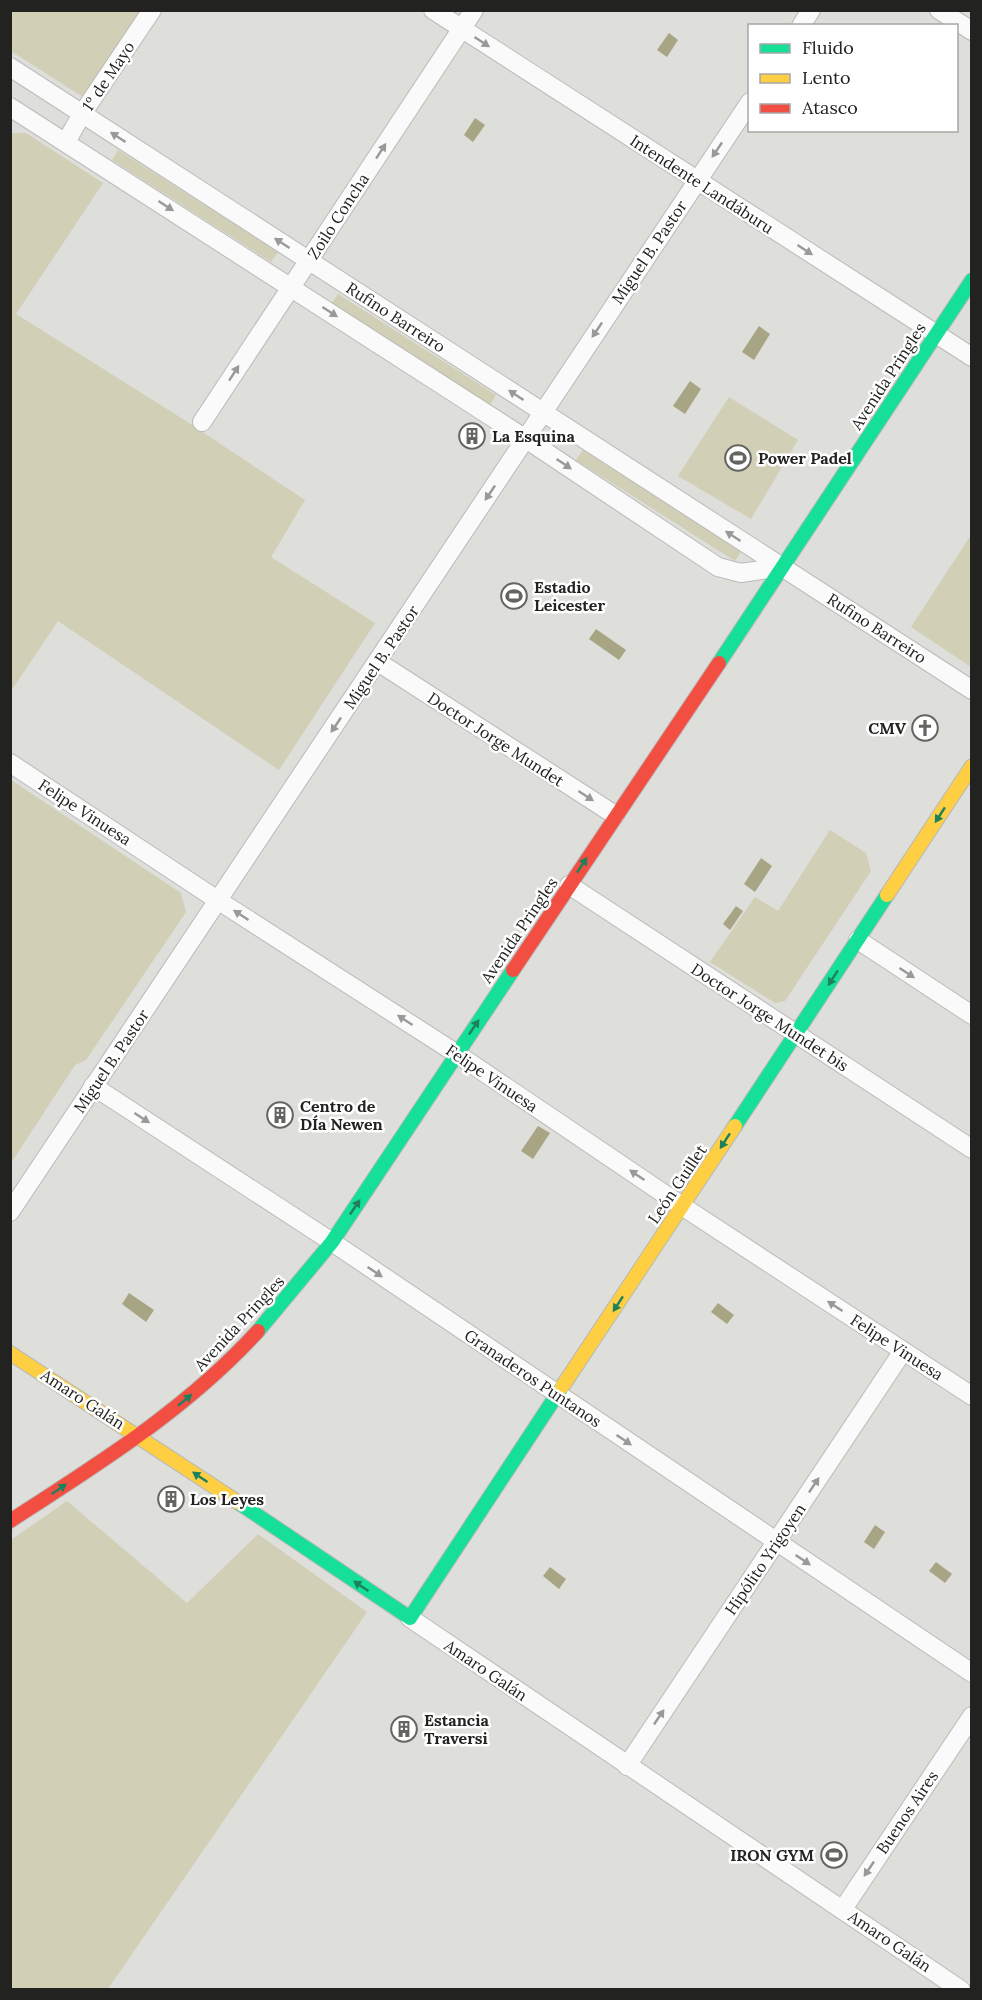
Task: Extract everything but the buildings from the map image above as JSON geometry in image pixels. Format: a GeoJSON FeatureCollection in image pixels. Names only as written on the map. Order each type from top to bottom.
{"type":"FeatureCollection","features":[{"type":"Feature","properties":{"kind":"main road","name":"Avenida Pringles"},"geometry":{"type":"LineString","coordinates":[[10,1521],[139,1436],[188,1399],[257,1333],[332,1242],[972,280]]}},
{"type":"Feature","properties":{"kind":"main road","name":"León Guillet"},"geometry":{"type":"LineString","coordinates":[[410,1618],[972,766]]}},
{"type":"Feature","properties":{"kind":"main road","name":"Amaro Galán"},"geometry":{"type":"LineString","coordinates":[[10,1353],[139,1436],[410,1618]]}},
{"type":"Feature","properties":{"kind":"street","name":"1º de Mayo"},"geometry":{"type":"LineString","coordinates":[[66,142],[82,114],[152,10]]}},
{"type":"Feature","properties":{"kind":"street","name":"Intendente Landáburu"},"geometry":{"type":"LineString","coordinates":[[433,10],[972,357]]}},
{"type":"Feature","properties":{"kind":"street","name":"Zoilo Concha"},"geometry":{"type":"LineString","coordinates":[[202,422],[474,10]]}},
{"type":"Feature","properties":{"kind":"street"},"geometry":{"type":"LineString","coordinates":[[802,24],[811,10]]}},
{"type":"Feature","properties":{"kind":"street"},"geometry":{"type":"LineString","coordinates":[[939,10],[972,31]]}},
{"type":"Feature","properties":{"kind":"street","name":"Rufino Barreiro"},"geometry":{"type":"LineString","coordinates":[[10,67],[972,690]]}},
{"type":"Feature","properties":{"kind":"street","name":"Miguel B. Pastor"},"geometry":{"type":"LineString","coordinates":[[10,1212],[748,105]]}},
{"type":"Feature","properties":{"kind":"street","name":"Rufino Barreiro"},"geometry":{"type":"LineString","coordinates":[[10,107],[526,439],[718,567],[741,573],[782,567]]}},
{"type":"Feature","properties":{"kind":"street","name":"Doctor Jorge Mundet"},"geometry":{"type":"LineString","coordinates":[[378,662],[615,815]]}},
{"type":"Feature","properties":{"kind":"street","name":"Felipe Vinuesa"},"geometry":{"type":"LineString","coordinates":[[10,763],[457,1054],[682,1206],[972,1396]]}},
{"type":"Feature","properties":{"kind":"street","name":"Doctor Jorge Mundet bis"},"geometry":{"type":"LineString","coordinates":[[569,885],[972,1149]]}},
{"type":"Feature","properties":{"kind":"street"},"geometry":{"type":"LineString","coordinates":[[858,940],[972,1015]]}},
{"type":"Feature","properties":{"kind":"street","name":"Granaderos Puntanos"},"geometry":{"type":"LineString","coordinates":[[93,1086],[332,1242],[972,1673]]}},
{"type":"Feature","properties":{"kind":"street","name":"Hipólito Yrigoyen"},"geometry":{"type":"LineString","coordinates":[[627,1766],[903,1351]]}},
{"type":"Feature","properties":{"kind":"street","name":"Amaro Galán"},"geometry":{"type":"LineString","coordinates":[[410,1618],[961,1989]]}},
{"type":"Feature","properties":{"kind":"street","name":"Buenos Aires"},"geometry":{"type":"LineString","coordinates":[[843,1909],[972,1716]]}},
{"type":"Feature","properties":{"kind":"shaded area"},"geometry":{"type":"Polygon","coordinates":[[[10,11],[142,11],[86,99],[11,51],[10,11]]]}},
{"type":"Feature","properties":{"kind":"shaded area"},"geometry":{"type":"Polygon","coordinates":[[[669,33],[678,40],[667,57],[657,50],[669,33]]]}},
{"type":"Feature","properties":{"kind":"shaded area"},"geometry":{"type":"Polygon","coordinates":[[[475,118],[485,125],[473,142],[464,135],[475,118]]]}},
{"type":"Feature","properties":{"kind":"shaded area"},"geometry":{"type":"Polygon","coordinates":[[[13,133],[26,133],[103,183],[16,314],[186,421],[305,500],[271,557],[375,623],[279,770],[58,621],[11,691],[10,138],[13,133]]]}},
{"type":"Feature","properties":{"kind":"shaded area"},"geometry":{"type":"Polygon","coordinates":[[[118,150],[278,252],[271,262],[112,160],[118,150]]]}},
{"type":"Feature","properties":{"kind":"shaded area"},"geometry":{"type":"Polygon","coordinates":[[[338,294],[496,395],[490,405],[331,304],[338,294]]]}},
{"type":"Feature","properties":{"kind":"shaded area"},"geometry":{"type":"Polygon","coordinates":[[[759,326],[770,334],[754,360],[742,352],[759,326]]]}},
{"type":"Feature","properties":{"kind":"shaded area"},"geometry":{"type":"Polygon","coordinates":[[[690,381],[701,389],[685,414],[673,406],[690,381]]]}},
{"type":"Feature","properties":{"kind":"shaded area","name":"Power Padel"},"geometry":{"type":"Polygon","coordinates":[[[729,397],[798,440],[751,519],[678,476],[729,397]]]}},
{"type":"Feature","properties":{"kind":"shaded area"},"geometry":{"type":"Polygon","coordinates":[[[583,450],[741,551],[735,561],[576,460],[583,450]]]}},
{"type":"Feature","properties":{"kind":"shaded area"},"geometry":{"type":"Polygon","coordinates":[[[971,535],[971,667],[911,627],[971,535]]]}},
{"type":"Feature","properties":{"kind":"shaded area"},"geometry":{"type":"Polygon","coordinates":[[[596,629],[626,650],[619,660],[589,639],[596,629]]]}},
{"type":"Feature","properties":{"kind":"shaded area"},"geometry":{"type":"Polygon","coordinates":[[[11,780],[181,893],[186,912],[86,1060],[75,1065],[11,1163],[11,780]]]}},
{"type":"Feature","properties":{"kind":"shaded area"},"geometry":{"type":"Polygon","coordinates":[[[830,830],[866,853],[871,871],[785,1001],[775,1003],[710,962],[755,897],[778,911],[830,830]]]}},
{"type":"Feature","properties":{"kind":"shaded area"},"geometry":{"type":"Polygon","coordinates":[[[761,858],[772,866],[755,892],[744,884],[761,858]]]}},
{"type":"Feature","properties":{"kind":"shaded area"},"geometry":{"type":"Polygon","coordinates":[[[736,906],[743,911],[730,930],[723,924],[736,906]]]}},
{"type":"Feature","properties":{"kind":"shaded area"},"geometry":{"type":"Polygon","coordinates":[[[538,1126],[550,1133],[533,1159],[521,1151],[538,1126]]]}},
{"type":"Feature","properties":{"kind":"shaded area"},"geometry":{"type":"Polygon","coordinates":[[[129,1293],[154,1310],[146,1322],[122,1304],[129,1293]]]}},
{"type":"Feature","properties":{"kind":"shaded area"},"geometry":{"type":"Polygon","coordinates":[[[718,1303],[734,1315],[727,1324],[711,1312],[718,1303]]]}},
{"type":"Feature","properties":{"kind":"shaded area"},"geometry":{"type":"Polygon","coordinates":[[[67,1501],[187,1603],[258,1534],[367,1612],[108,1989],[11,1989],[11,1540],[67,1501]]]}},
{"type":"Feature","properties":{"kind":"shaded area"},"geometry":{"type":"Polygon","coordinates":[[[875,1525],[885,1532],[874,1549],[864,1542],[875,1525]]]}},
{"type":"Feature","properties":{"kind":"shaded area"},"geometry":{"type":"Polygon","coordinates":[[[936,1562],[952,1574],[945,1583],[929,1571],[936,1562]]]}},
{"type":"Feature","properties":{"kind":"shaded area"},"geometry":{"type":"Polygon","coordinates":[[[550,1567],[566,1579],[559,1589],[543,1576],[550,1567]]]}},
{"type":"Feature","properties":{"kind":"traffic: fast"},"geometry":{"type":"LineString","coordinates":[[719,663],[972,280]]}},
{"type":"Feature","properties":{"kind":"traffic: fast"},"geometry":{"type":"LineString","coordinates":[[735,1126],[887,895]]}},
{"type":"Feature","properties":{"kind":"traffic: fast"},"geometry":{"type":"LineString","coordinates":[[258,1331],[332,1242],[513,970]]}},
{"type":"Feature","properties":{"kind":"traffic: fast"},"geometry":{"type":"LineString","coordinates":[[239,1503],[410,1618],[562,1387]]}},
{"type":"Feature","properties":{"kind":"traffic: slow"},"geometry":{"type":"LineString","coordinates":[[887,895],[972,766]]}},
{"type":"Feature","properties":{"kind":"traffic: slow"},"geometry":{"type":"LineString","coordinates":[[562,1387],[735,1126]]}},
{"type":"Feature","properties":{"kind":"traffic: slow"},"geometry":{"type":"LineString","coordinates":[[10,1353],[239,1503]]}},
{"type":"Feature","properties":{"kind":"traffic: jam"},"geometry":{"type":"LineString","coordinates":[[513,970],[719,663]]}},
{"type":"Feature","properties":{"kind":"traffic: jam"},"geometry":{"type":"LineString","coordinates":[[10,1521],[172,1410],[202,1386],[258,1331]]}},
{"type":"Feature","properties":{"kind":"place","name":"La Esquina"},"geometry":{"type":"Point","coordinates":[472,436]}},
{"type":"Feature","properties":{"kind":"place","name":"Power Padel"},"geometry":{"type":"Point","coordinates":[738,458]}},
{"type":"Feature","properties":{"kind":"place","name":"Estadio Leicester"},"geometry":{"type":"Point","coordinates":[514,596]}},
{"type":"Feature","properties":{"kind":"place","name":"CMV"},"geometry":{"type":"Point","coordinates":[925,728]}},
{"type":"Feature","properties":{"kind":"place","name":"Centro de DÍa Newen"},"geometry":{"type":"Point","coordinates":[280,1115]}},
{"type":"Feature","properties":{"kind":"place","name":"Los Leyes"},"geometry":{"type":"Point","coordinates":[171,1499]}},
{"type":"Feature","properties":{"kind":"place","name":"Estancia Traversi"},"geometry":{"type":"Point","coordinates":[404,1729]}},
{"type":"Feature","properties":{"kind":"place","name":"IRON GYM"},"geometry":{"type":"Point","coordinates":[834,1855]}}]}
